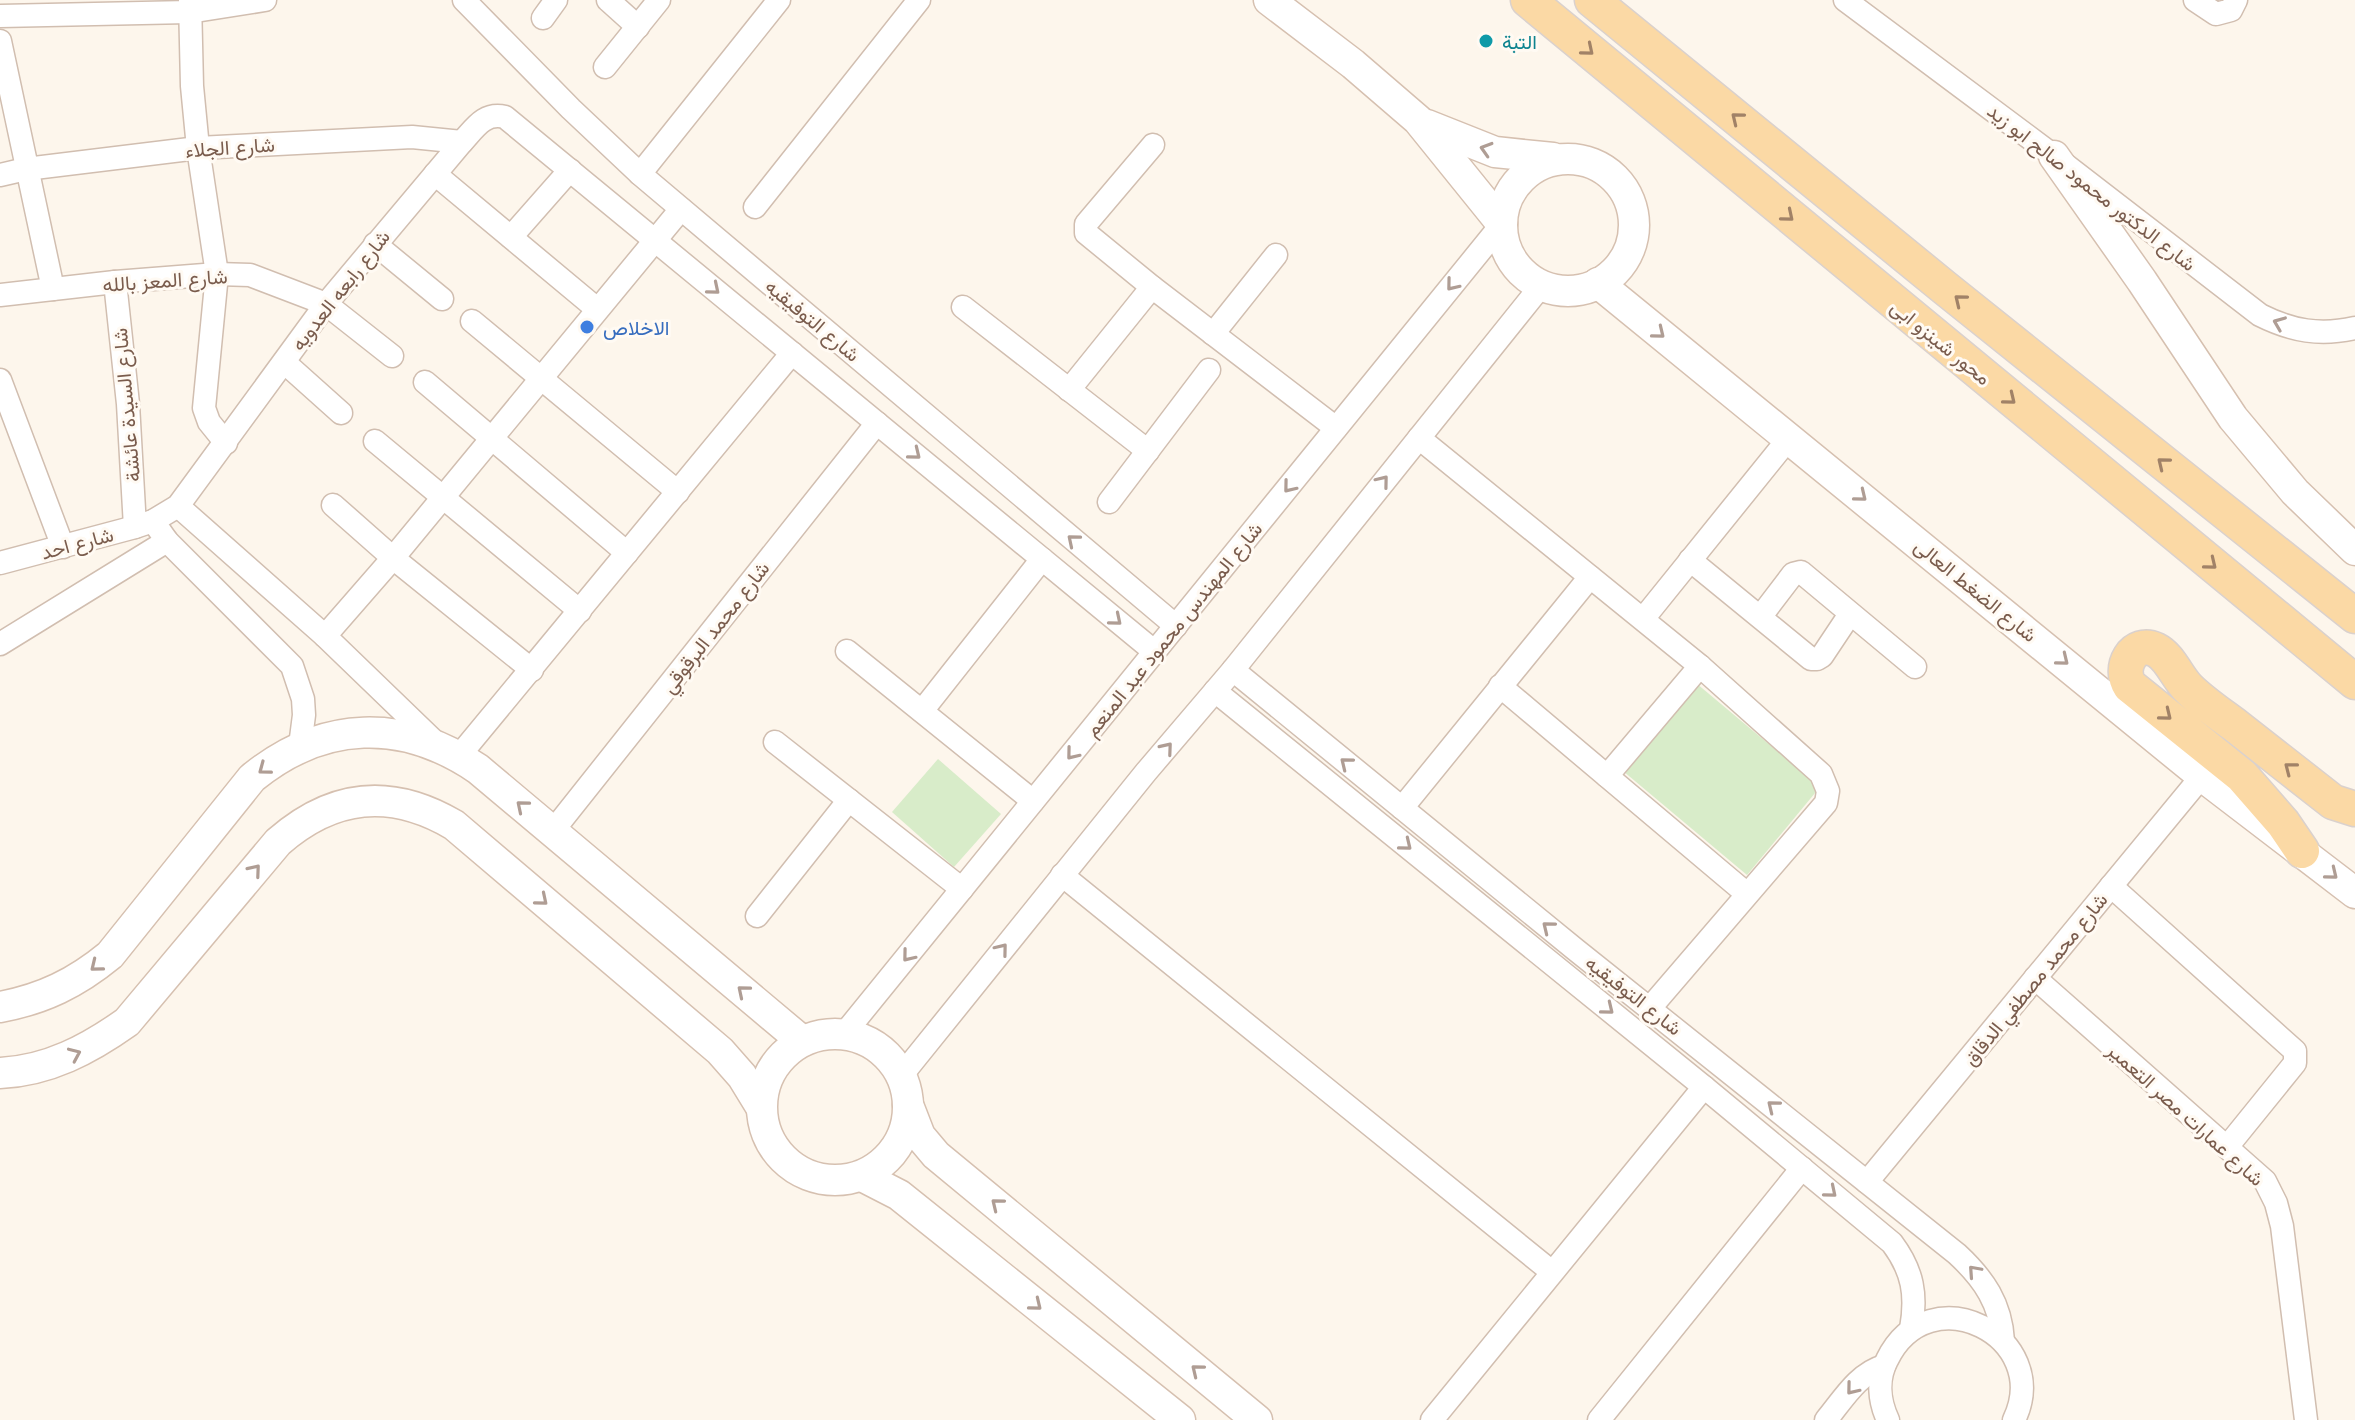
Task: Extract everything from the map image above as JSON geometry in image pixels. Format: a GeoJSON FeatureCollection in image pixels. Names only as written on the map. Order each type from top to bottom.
{"type":"FeatureCollection","features":[{"type":"Feature","properties":{"kind":"main road","name":"محور شينزو ابى"},"geometry":{"type":"LineString","coordinates":[[1528,0],[2355,682]]}},
{"type":"Feature","properties":{"kind":"main road"},"geometry":{"type":"LineString","coordinates":[[1592,0],[1933,279],[2355,616]]}},
{"type":"Feature","properties":{"kind":"main road"},"geometry":{"type":"LineString","coordinates":[[2302,851],[2283,823],[2242,776],[2130,686],[2124,672],[2133,653],[2145,648],[2158,651],[2177,676],[2202,700],[2333,802],[2355,809]]}},
{"type":"Feature","properties":{"kind":"street"},"geometry":{"type":"LineString","coordinates":[[0,16],[265,0]]}},
{"type":"Feature","properties":{"kind":"street","name":"شارع التوفيقيه"},"geometry":{"type":"LineString","coordinates":[[464,0],[640,174],[1176,626]]}},
{"type":"Feature","properties":{"kind":"street"},"geometry":{"type":"LineString","coordinates":[[608,0],[638,27]]}},
{"type":"Feature","properties":{"kind":"street"},"geometry":{"type":"LineString","coordinates":[[605,67],[659,0]]}},
{"type":"Feature","properties":{"kind":"street"},"geometry":{"type":"LineString","coordinates":[[640,174],[779,0]]}},
{"type":"Feature","properties":{"kind":"street"},"geometry":{"type":"LineString","coordinates":[[755,207],[919,0]]}},
{"type":"Feature","properties":{"kind":"street"},"geometry":{"type":"LineString","coordinates":[[1269,0],[1353,64],[1418,120],[1502,224]]}},
{"type":"Feature","properties":{"kind":"street","name":"شارع الدكتور محمود صالح ابو زيد"},"geometry":{"type":"LineString","coordinates":[[1845,0],[2260,315],[2281,326],[2300,331],[2319,333],[2355,328]]}},
{"type":"Feature","properties":{"kind":"street"},"geometry":{"type":"LineString","coordinates":[[2195,0],[2216,14],[2231,10],[2236,0]]}},
{"type":"Feature","properties":{"kind":"street"},"geometry":{"type":"LineString","coordinates":[[190,6],[198,148],[217,274],[204,408],[209,422],[226,443]]}},
{"type":"Feature","properties":{"kind":"street"},"geometry":{"type":"LineString","coordinates":[[0,41],[53,289]]}},
{"type":"Feature","properties":{"kind":"street","name":"شارع التوفيقيه"},"geometry":{"type":"LineString","coordinates":[[462,142],[484,118],[493,114],[505,117],[1155,652]]}},
{"type":"Feature","properties":{"kind":"street"},"geometry":{"type":"LineString","coordinates":[[1418,120],[1495,152],[1587,161],[1600,167],[1621,185],[1628,198],[1634,226],[1632,240],[1620,265],[1598,283],[1576,291],[1541,286],[1515,265],[1505,246],[1502,224],[1506,199],[1521,177],[1532,168],[1559,159]]}},
{"type":"Feature","properties":{"kind":"street","name":"شارع الجلاء"},"geometry":{"type":"LineString","coordinates":[[0,175],[26,169],[198,148],[412,137],[462,142]]}},
{"type":"Feature","properties":{"kind":"street","name":"شارع رابعه العدويه"},"geometry":{"type":"LineString","coordinates":[[144,524],[178,506],[326,304],[462,142]]}},
{"type":"Feature","properties":{"kind":"street"},"geometry":{"type":"LineString","coordinates":[[1153,145],[1085,228],[1088,235],[1336,428]]}},
{"type":"Feature","properties":{"kind":"street"},"geometry":{"type":"LineString","coordinates":[[2054,156],[2233,418],[2295,492],[2355,550]]}},
{"type":"Feature","properties":{"kind":"street"},"geometry":{"type":"LineString","coordinates":[[511,237],[570,170]]}},
{"type":"Feature","properties":{"kind":"street"},"geometry":{"type":"LineString","coordinates":[[435,174],[597,309]]}},
{"type":"Feature","properties":{"kind":"street"},"geometry":{"type":"LineString","coordinates":[[325,636],[681,209]]}},
{"type":"Feature","properties":{"kind":"street","name":"شارع المهندس محمود عبد المنعم"},"geometry":{"type":"LineString","coordinates":[[844,1034],[1502,224]]}},
{"type":"Feature","properties":{"kind":"street"},"geometry":{"type":"LineString","coordinates":[[375,244],[442,299]]}},
{"type":"Feature","properties":{"kind":"street"},"geometry":{"type":"LineString","coordinates":[[1213,334],[1276,255]]}},
{"type":"Feature","properties":{"kind":"street","name":"شارع المعز بالله"},"geometry":{"type":"LineString","coordinates":[[0,295],[115,282],[217,274],[250,275],[326,304],[392,356]]}},
{"type":"Feature","properties":{"kind":"street","name":"شارع السيدة عائشة"},"geometry":{"type":"LineString","coordinates":[[115,282],[144,524]]}},
{"type":"Feature","properties":{"kind":"street","name":"شارع الضغط العالى"},"geometry":{"type":"LineString","coordinates":[[1598,283],[2202,776],[2355,893]]}},
{"type":"Feature","properties":{"kind":"street"},"geometry":{"type":"LineString","coordinates":[[1257,1420],[936,1155],[920,1136],[905,1091],[892,1061],[878,1048],[844,1034],[816,1036],[802,1041],[788,1050],[773,1068],[763,1091],[761,1107],[764,1128],[786,1162],[802,1173],[822,1179],[842,1180],[862,1176],[881,1164],[896,1148],[905,1128],[905,1091],[1062,875],[1233,670],[1541,286]]}},
{"type":"Feature","properties":{"kind":"street"},"geometry":{"type":"LineString","coordinates":[[1069,390],[1152,287]]}},
{"type":"Feature","properties":{"kind":"street"},"geometry":{"type":"LineString","coordinates":[[963,307],[1148,451]]}},
{"type":"Feature","properties":{"kind":"street"},"geometry":{"type":"LineString","coordinates":[[472,321],[678,492]]}},
{"type":"Feature","properties":{"kind":"street"},"geometry":{"type":"LineString","coordinates":[[449,751],[532,670],[792,353]]}},
{"type":"Feature","properties":{"kind":"street"},"geometry":{"type":"LineString","coordinates":[[284,362],[341,413]]}},
{"type":"Feature","properties":{"kind":"street"},"geometry":{"type":"LineString","coordinates":[[1109,502],[1209,370]]}},
{"type":"Feature","properties":{"kind":"street"},"geometry":{"type":"LineString","coordinates":[[0,380],[63,547]]}},
{"type":"Feature","properties":{"kind":"street"},"geometry":{"type":"LineString","coordinates":[[425,382],[627,553]]}},
{"type":"Feature","properties":{"kind":"street","name":"شارع محمد البرقوقي"},"geometry":{"type":"LineString","coordinates":[[552,832],[877,423]]}},
{"type":"Feature","properties":{"kind":"street"},"geometry":{"type":"LineString","coordinates":[[1419,438],[1700,666],[1821,774],[1828,791],[1826,803],[1650,1008]]}},
{"type":"Feature","properties":{"kind":"street"},"geometry":{"type":"LineString","coordinates":[[1643,619],[1789,438]]}},
{"type":"Feature","properties":{"kind":"street"},"geometry":{"type":"LineString","coordinates":[[375,441],[580,611]]}},
{"type":"Feature","properties":{"kind":"street"},"geometry":{"type":"LineString","coordinates":[[333,505],[393,558],[532,670]]}},
{"type":"Feature","properties":{"kind":"street"},"geometry":{"type":"LineString","coordinates":[[178,506],[449,751],[552,832],[802,1041]]}},
{"type":"Feature","properties":{"kind":"street"},"geometry":{"type":"LineString","coordinates":[[144,524],[167,541],[292,666],[303,699],[300,746]]}},
{"type":"Feature","properties":{"kind":"street","name":"شارع احد"},"geometry":{"type":"LineString","coordinates":[[0,563],[144,524]]}},
{"type":"Feature","properties":{"kind":"street"},"geometry":{"type":"LineString","coordinates":[[0,644],[167,541]]}},
{"type":"Feature","properties":{"kind":"street"},"geometry":{"type":"LineString","coordinates":[[922,711],[1042,559]]}},
{"type":"Feature","properties":{"kind":"street"},"geometry":{"type":"LineString","coordinates":[[1690,560],[1811,659],[1817,659],[1850,614]]}},
{"type":"Feature","properties":{"kind":"street"},"geometry":{"type":"LineString","coordinates":[[1761,616],[1797,571],[1801,572],[1915,667]]}},
{"type":"Feature","properties":{"kind":"street"},"geometry":{"type":"LineString","coordinates":[[1402,808],[1590,577]]}},
{"type":"Feature","properties":{"kind":"street"},"geometry":{"type":"LineString","coordinates":[[847,651],[1033,801]]}},
{"type":"Feature","properties":{"kind":"street"},"geometry":{"type":"LineString","coordinates":[[1607,776],[1700,666]]}},
{"type":"Feature","properties":{"kind":"street","name":"شارع التوفيقيه"},"geometry":{"type":"LineString","coordinates":[[1233,670],[1971,1267],[1994,1300],[2002,1319],[2003,1341],[2017,1363],[2022,1387],[2018,1417]]}},
{"type":"Feature","properties":{"kind":"street"},"geometry":{"type":"LineString","coordinates":[[1500,686],[1747,894]]}},
{"type":"Feature","properties":{"kind":"street","name":"شارع التوفيقيه"},"geometry":{"type":"LineString","coordinates":[[1215,691],[1892,1243],[1911,1274],[1915,1292],[1911,1329]]}},
{"type":"Feature","properties":{"kind":"street"},"geometry":{"type":"LineString","coordinates":[[0,1007],[58,990],[86,975],[110,955],[252,778],[300,746],[329,737],[373,732],[406,736],[449,751]]}},
{"type":"Feature","properties":{"kind":"street"},"geometry":{"type":"LineString","coordinates":[[1300,758],[1316,738]]}},
{"type":"Feature","properties":{"kind":"street"},"geometry":{"type":"LineString","coordinates":[[775,742],[962,889]]}},
{"type":"Feature","properties":{"kind":"street","name":"شارع محمد مصطفي الدقاق"},"geometry":{"type":"LineString","coordinates":[[1867,1182],[2202,776]]}},
{"type":"Feature","properties":{"kind":"street"},"geometry":{"type":"LineString","coordinates":[[757,916],[849,800]]}},
{"type":"Feature","properties":{"kind":"street"},"geometry":{"type":"LineString","coordinates":[[0,1073],[53,1063],[73,1056],[110,1035],[127,1022],[278,842],[293,829],[309,818],[345,804],[383,801],[420,808],[454,825],[720,1051],[742,1076],[761,1107]]}},
{"type":"Feature","properties":{"kind":"street"},"geometry":{"type":"LineString","coordinates":[[1062,875],[1552,1272]]}},
{"type":"Feature","properties":{"kind":"street"},"geometry":{"type":"LineString","coordinates":[[2111,886],[2295,1051],[2295,1063],[2227,1147]]}},
{"type":"Feature","properties":{"kind":"street","name":"شارع عمارات مصر التعمير"},"geometry":{"type":"LineString","coordinates":[[2035,978],[2265,1181],[2276,1203],[2282,1226],[2306,1420]]}},
{"type":"Feature","properties":{"kind":"street"},"geometry":{"type":"LineString","coordinates":[[1432,1420],[1704,1087]]}},
{"type":"Feature","properties":{"kind":"street"},"geometry":{"type":"LineString","coordinates":[[1599,1420],[1802,1168]]}},
{"type":"Feature","properties":{"kind":"street"},"geometry":{"type":"LineString","coordinates":[[862,1176],[899,1195],[1180,1420]]}},
{"type":"Feature","properties":{"kind":"street"},"geometry":{"type":"LineString","coordinates":[[1888,1420],[1880,1397],[1884,1366],[1892,1349],[1911,1329],[1930,1321],[1950,1318],[1970,1320],[1988,1328],[2003,1341]]}},
{"type":"Feature","properties":{"kind":"street"},"geometry":{"type":"LineString","coordinates":[[1826,1420],[1860,1378],[1884,1366]]}},
{"type":"Feature","properties":{"kind":"green space"},"geometry":{"type":"Polygon","coordinates":[[[1696,683],[1820,787],[1747,875],[1623,771],[1696,683]]]}},
{"type":"Feature","properties":{"kind":"green space"},"geometry":{"type":"Polygon","coordinates":[[[938,759],[1001,814],[954,867],[892,812],[938,759]]]}},
{"type":"Feature","properties":{"kind":"place","name":"التبة"},"geometry":{"type":"Point","coordinates":[1486,41]}},
{"type":"Feature","properties":{"kind":"place","name":"الاخلاص"},"geometry":{"type":"Point","coordinates":[587,327]}}]}
